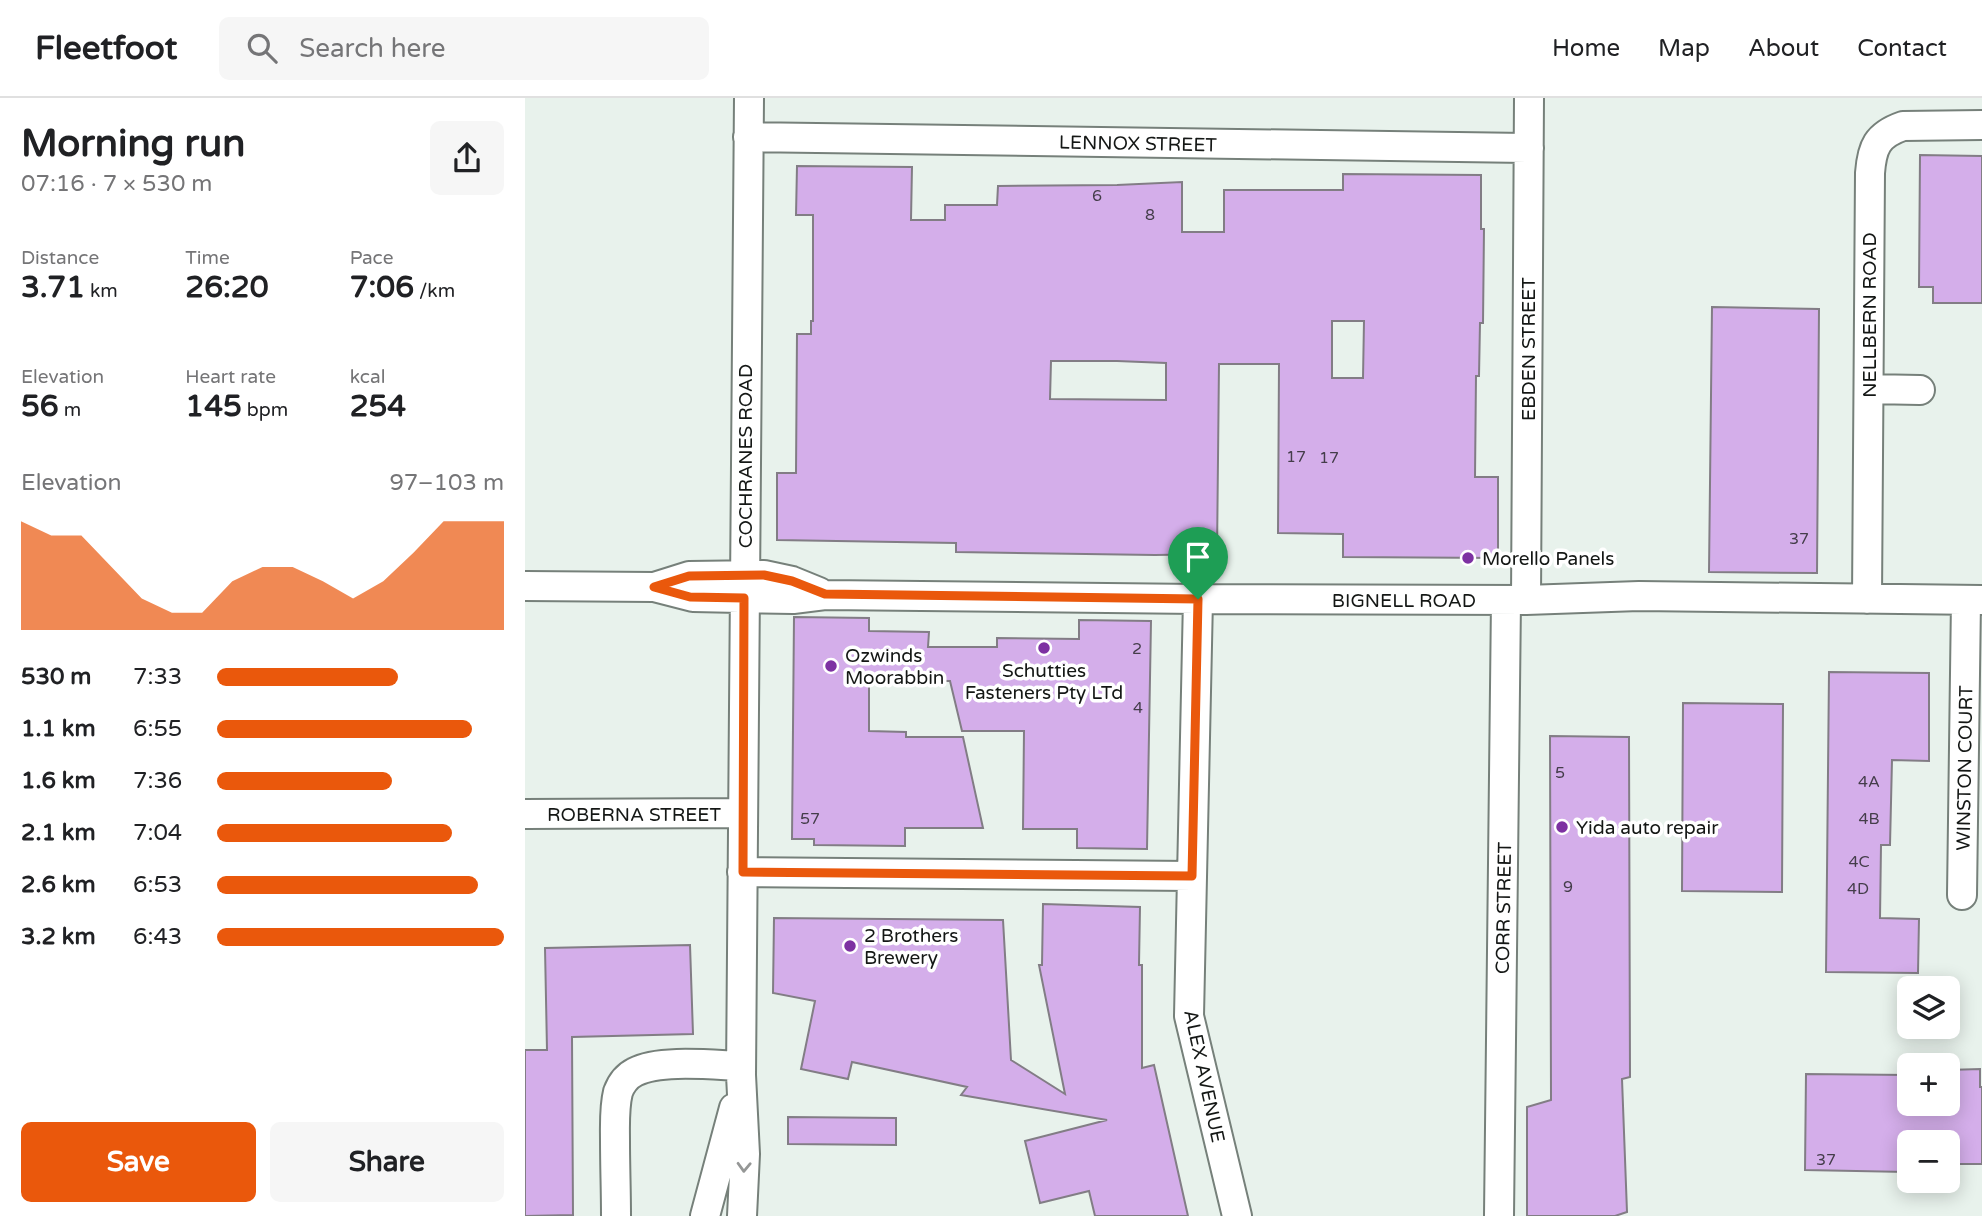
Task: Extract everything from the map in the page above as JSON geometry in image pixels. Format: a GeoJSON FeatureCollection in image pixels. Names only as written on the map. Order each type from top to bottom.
{"type":"FeatureCollection","features":[{"type":"Feature","properties":{"kind":"street","name":"COCHRANES ROAD"},"geometry":{"type":"LineString","coordinates":[[743,1216],[745,1154],[741,1070],[748,98]]}},
{"type":"Feature","properties":{"kind":"street","name":"EBDEN STREET"},"geometry":{"type":"LineString","coordinates":[[1516,600],[1529,98]]}},
{"type":"Feature","properties":{"kind":"street","name":"NELLBERN ROAD"},"geometry":{"type":"LineString","coordinates":[[1867,599],[1870,173],[1873,151],[1877,142],[1893,129],[1903,126],[1982,125]]}},
{"type":"Feature","properties":{"kind":"street","name":"LENNOX STREET"},"geometry":{"type":"LineString","coordinates":[[748,137],[1529,148]]}},
{"type":"Feature","properties":{"kind":"street"},"geometry":{"type":"LineString","coordinates":[[1869,389],[1920,390]]}},
{"type":"Feature","properties":{"kind":"street","name":"BIGNELL ROAD"},"geometry":{"type":"LineString","coordinates":[[525,586],[654,587],[689,576],[744,587],[764,575],[781,578],[825,594],[1198,599],[1516,600],[1639,596],[1974,600]]}},
{"type":"Feature","properties":{"kind":"street","name":"ALEX AVENUE"},"geometry":{"type":"LineString","coordinates":[[1198,599],[1189,1016],[1237,1216]]}},
{"type":"Feature","properties":{"kind":"street","name":"CORR STREET"},"geometry":{"type":"LineString","coordinates":[[1499,1216],[1516,600]]}},
{"type":"Feature","properties":{"kind":"street","name":"WINSTON COURT"},"geometry":{"type":"LineString","coordinates":[[1962,895],[1974,600]]}},
{"type":"Feature","properties":{"kind":"street","name":"ROBERNA STREET"},"geometry":{"type":"LineString","coordinates":[[525,814],[743,813]]}},
{"type":"Feature","properties":{"kind":"street"},"geometry":{"type":"LineString","coordinates":[[743,872],[1192,876]]}},
{"type":"Feature","properties":{"kind":"street"},"geometry":{"type":"LineString","coordinates":[[616,1216],[615,1118],[623,1082],[632,1073],[650,1066],[694,1064],[741,1070]]}},
{"type":"Feature","properties":{"kind":"street","name":"COCHRANES ROAD"},"geometry":{"type":"LineString","coordinates":[[705,1216],[727,1137],[741,1070]]}},
{"type":"Feature","properties":{"kind":"building"},"geometry":{"type":"Polygon","coordinates":[[[1920,155],[1982,156],[1982,303],[1933,303],[1933,287],[1919,287],[1920,155]]]}},
{"type":"Feature","properties":{"kind":"building"},"geometry":{"type":"Polygon","coordinates":[[[797,166],[912,167],[911,220],[945,220],[945,205],[997,205],[998,186],[1182,182],[1182,232],[1224,232],[1224,190],[1343,190],[1343,174],[1481,175],[1481,229],[1484,229],[1483,323],[1480,323],[1479,376],[1476,376],[1475,477],[1498,477],[1498,558],[1343,557],[1343,534],[1278,533],[1279,364],[1219,364],[1217,554],[956,552],[956,543],[777,540],[777,473],[796,473],[797,334],[811,334],[813,321],[813,215],[796,215],[797,166]],[[1332,321],[1332,378],[1363,378],[1364,321],[1332,321]],[[1051,361],[1050,399],[1166,400],[1166,363],[1051,361]]]}},
{"type":"Feature","properties":{"kind":"building"},"geometry":{"type":"Polygon","coordinates":[[[1712,307],[1819,309],[1817,573],[1709,572],[1712,307]]]}},
{"type":"Feature","properties":{"kind":"building"},"geometry":{"type":"Polygon","coordinates":[[[794,617],[869,618],[869,631],[929,632],[928,647],[997,647],[997,638],[1079,639],[1079,620],[1151,621],[1147,849],[1077,848],[1077,829],[1023,829],[1024,731],[962,731],[950,681],[869,680],[869,731],[906,732],[906,737],[963,737],[983,828],[905,828],[905,846],[814,845],[814,839],[792,839],[794,617]]]}},
{"type":"Feature","properties":{"kind":"building"},"geometry":{"type":"Polygon","coordinates":[[[1829,672],[1929,673],[1929,761],[1892,760],[1890,845],[1881,845],[1880,918],[1919,919],[1918,973],[1826,972],[1829,672]]]}},
{"type":"Feature","properties":{"kind":"building"},"geometry":{"type":"Polygon","coordinates":[[[1683,703],[1783,704],[1782,892],[1682,891],[1683,703]]]}},
{"type":"Feature","properties":{"kind":"building"},"geometry":{"type":"Polygon","coordinates":[[[1550,736],[1629,737],[1630,1077],[1622,1079],[1627,1212],[1615,1216],[1527,1216],[1527,1107],[1551,1100],[1550,736]]]}},
{"type":"Feature","properties":{"kind":"building"},"geometry":{"type":"Polygon","coordinates":[[[1043,904],[1140,907],[1142,1068],[1154,1065],[1188,1216],[1095,1216],[1089,1191],[1040,1203],[1025,1141],[1107,1120],[961,1095],[967,1087],[852,1062],[848,1079],[801,1069],[815,1001],[773,993],[774,918],[1003,920],[1011,1060],[1065,1094],[1039,965],[1042,965],[1043,904]]]}},
{"type":"Feature","properties":{"kind":"building"},"geometry":{"type":"Polygon","coordinates":[[[690,945],[693,1034],[572,1037],[573,1215],[525,1216],[525,1050],[547,1050],[545,948],[690,945]]]}},
{"type":"Feature","properties":{"kind":"building"},"geometry":{"type":"Polygon","coordinates":[[[1980,1069],[1982,1164],[1960,1164],[1960,1130],[1897,1130],[1897,1172],[1805,1170],[1806,1074],[1897,1075],[1897,1116],[1960,1116],[1960,1070],[1980,1069]]]}},
{"type":"Feature","properties":{"kind":"building"},"geometry":{"type":"Polygon","coordinates":[[[788,1117],[896,1118],[896,1145],[788,1144],[788,1117]]]}},
{"type":"Feature","properties":{"kind":"place","name":"Morello Panels"},"geometry":{"type":"Point","coordinates":[1468,558]}},
{"type":"Feature","properties":{"kind":"place","name":"Schutties Fasteners Pty LTd"},"geometry":{"type":"Point","coordinates":[1044,648]}},
{"type":"Feature","properties":{"kind":"place","name":"Ozwinds Moorabbin"},"geometry":{"type":"Point","coordinates":[831,666]}},
{"type":"Feature","properties":{"kind":"place","name":"Yida auto repair"},"geometry":{"type":"Point","coordinates":[1562,827]}},
{"type":"Feature","properties":{"kind":"place","name":"2 Brothers Brewery"},"geometry":{"type":"Point","coordinates":[850,946]}},
{"type":"Feature","properties":{"kind":"route"},"geometry":{"type":"LineString","coordinates":[[764,575],[792,581],[825,594],[1198,599],[1192,876],[743,872],[744,598],[690,597],[654,587],[689,576],[764,575]]}}]}
